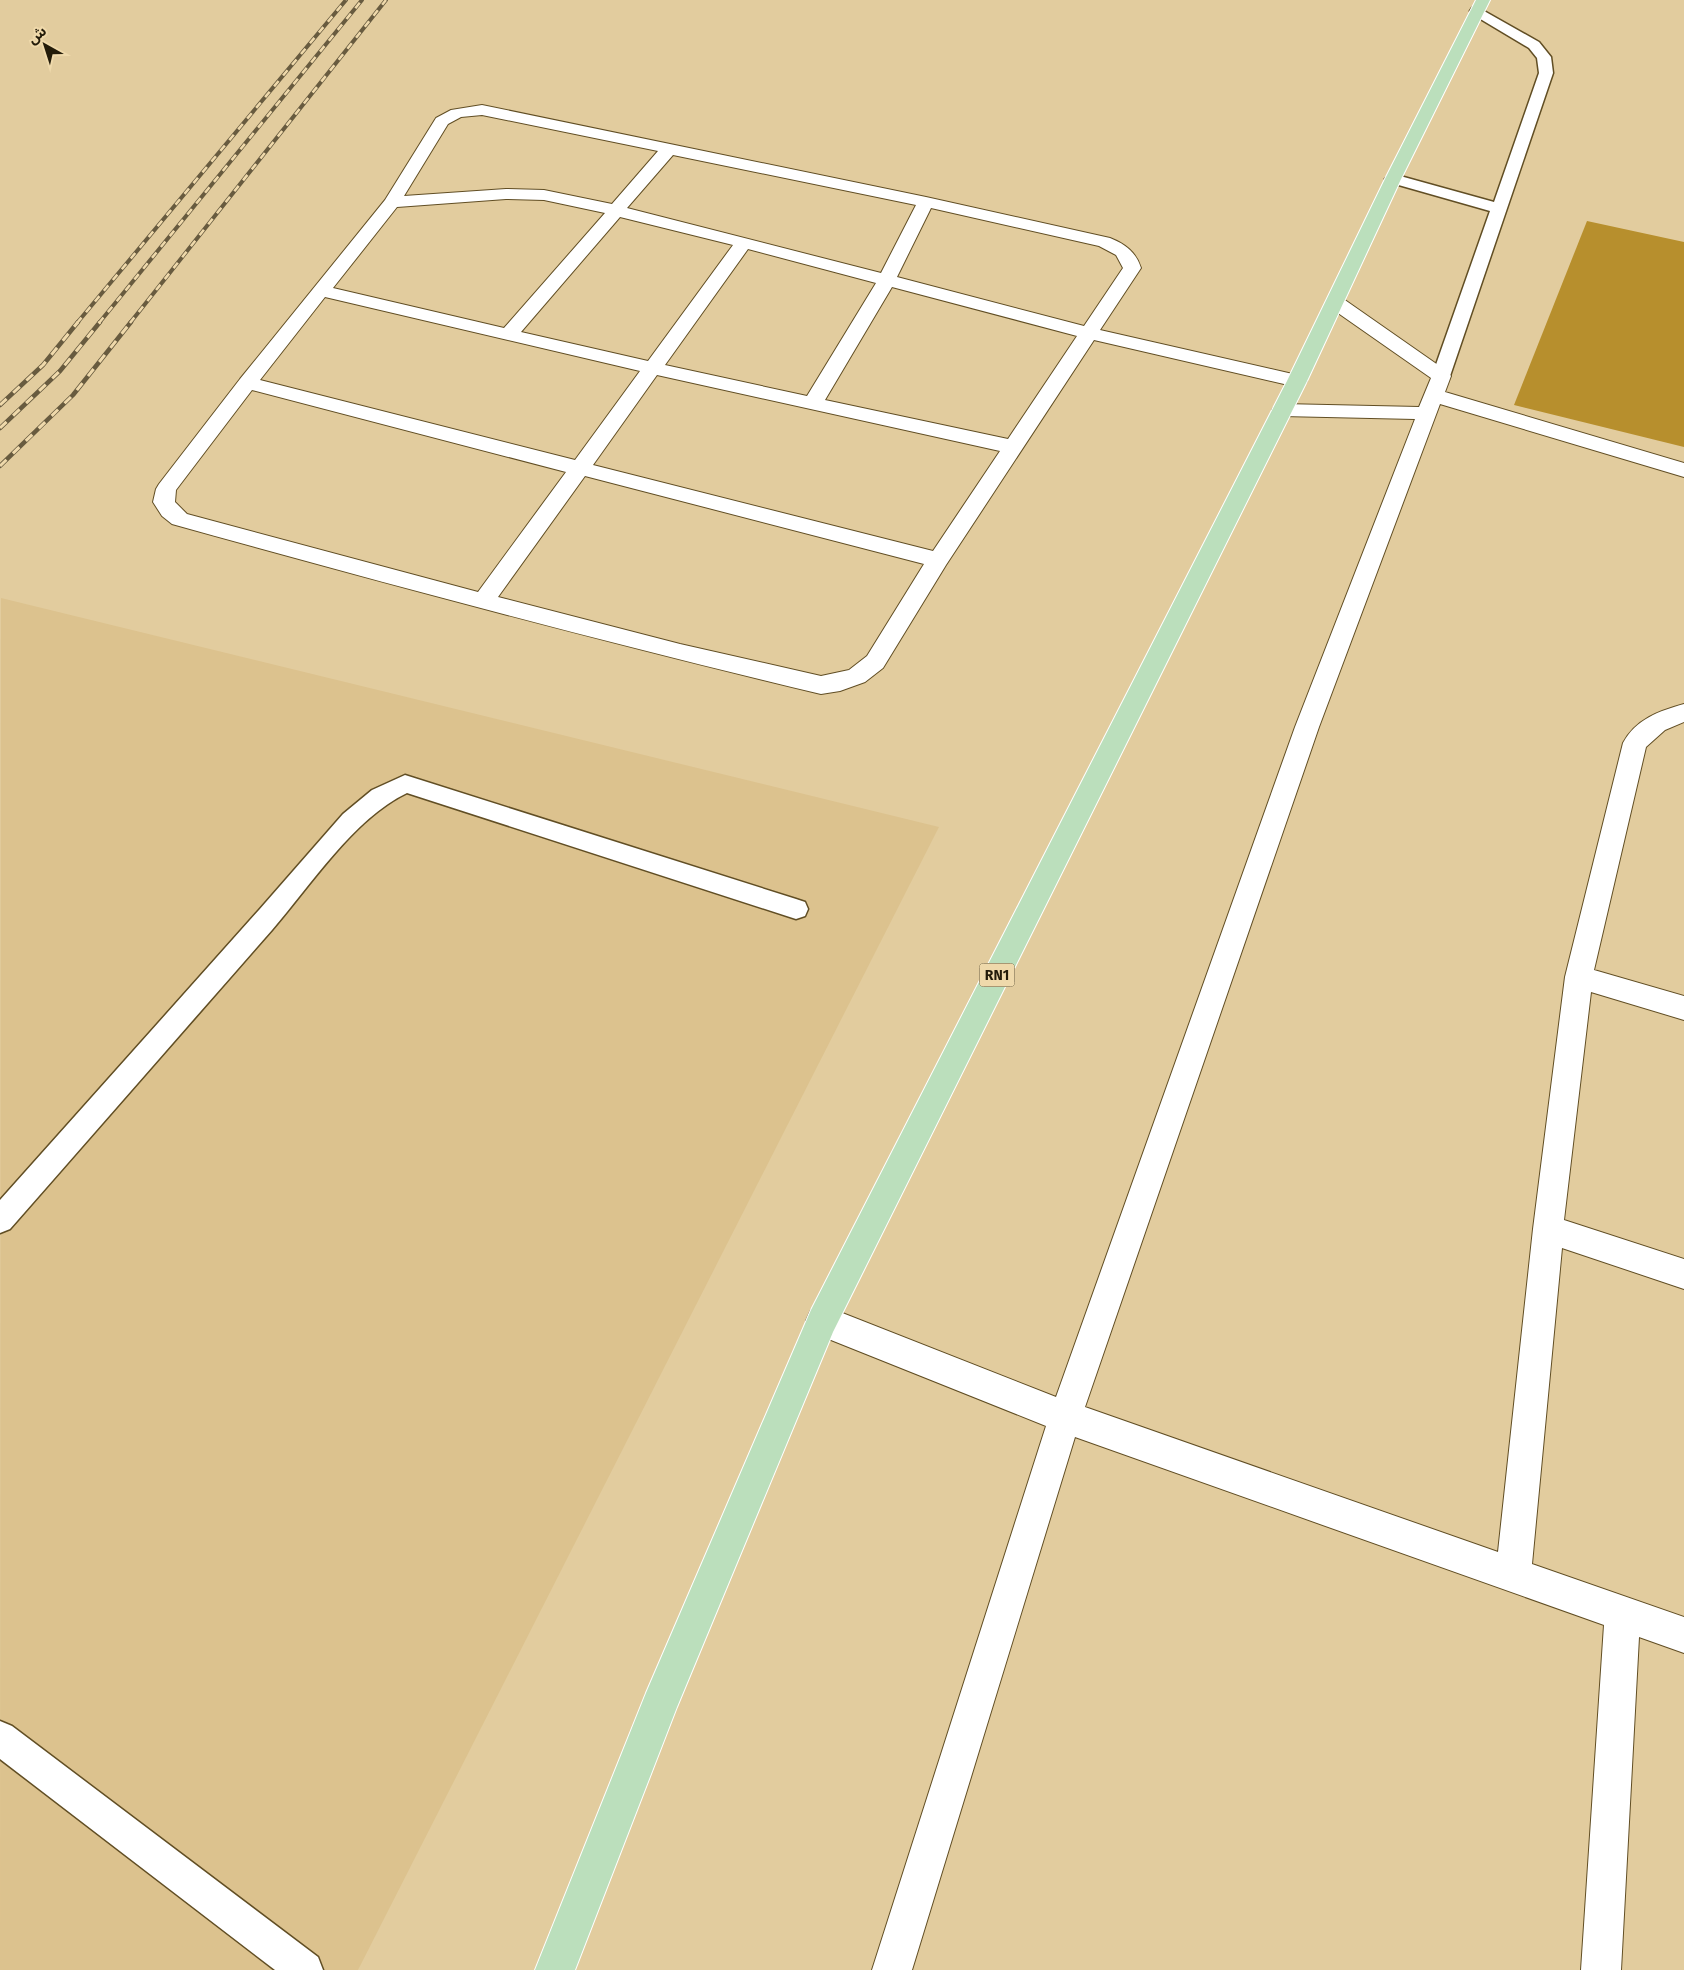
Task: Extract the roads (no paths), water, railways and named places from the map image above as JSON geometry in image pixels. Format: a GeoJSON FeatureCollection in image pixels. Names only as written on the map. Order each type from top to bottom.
{"type":"FeatureCollection","features":[{"type":"Feature","properties":{"kind":"main road","name":"RN1"},"geometry":{"type":"LineString","coordinates":[[556,1970],[659,1706],[822,1322],[1297,381],[1394,178],[1480,5]]}},
{"type":"Feature","properties":{"kind":"street"},"geometry":{"type":"LineString","coordinates":[[468,110],[482,110],[670,148],[1104,242],[1124,252],[1130,259],[1132,268],[938,560],[875,662],[857,676],[840,682],[821,685],[680,652],[180,520],[170,512],[164,502],[166,489],[247,383],[392,202],[442,121],[448,116],[468,110]]}},
{"type":"Feature","properties":{"kind":"street"},"geometry":{"type":"LineString","coordinates":[[509,334],[670,148]]}},
{"type":"Feature","properties":{"kind":"street"},"geometry":{"type":"LineString","coordinates":[[392,202],[506,194],[544,195],[618,210],[1088,333],[1297,381]]}},
{"type":"Feature","properties":{"kind":"street"},"geometry":{"type":"LineString","coordinates":[[813,403],[887,279],[926,202]]}},
{"type":"Feature","properties":{"kind":"street"},"geometry":{"type":"LineString","coordinates":[[483,601],[744,242]]}},
{"type":"Feature","properties":{"kind":"street"},"geometry":{"type":"LineString","coordinates":[[322,291],[654,368],[1012,447]]}},
{"type":"Feature","properties":{"kind":"street"},"geometry":{"type":"LineString","coordinates":[[892,1970],[1065,1416],[1307,727],[1441,376],[1334,302]]}},
{"type":"Feature","properties":{"kind":"street"},"geometry":{"type":"LineString","coordinates":[[247,383],[581,467],[938,560]]}},
{"type":"Feature","properties":{"kind":"street"},"geometry":{"type":"LineString","coordinates":[[1282,410],[1430,404],[1684,470]]}},
{"type":"Feature","properties":{"kind":"street"},"geometry":{"type":"LineString","coordinates":[[1513,1574],[1548,1229],[1579,977],[1635,743],[1651,725],[1664,718],[1684,714]]}},
{"type":"Feature","properties":{"kind":"street"},"geometry":{"type":"LineString","coordinates":[[1579,977],[1684,1008]]}},
{"type":"Feature","properties":{"kind":"street"},"geometry":{"type":"LineString","coordinates":[[1548,1229],[1684,1274]]}},
{"type":"Feature","properties":{"kind":"street"},"geometry":{"type":"LineString","coordinates":[[822,1322],[1065,1416],[1684,1634]]}},
{"type":"Feature","properties":{"kind":"street"},"geometry":{"type":"LineString","coordinates":[[1601,1970],[1623,1612]]}},
{"type":"Feature","properties":{"kind":"lane"},"geometry":{"type":"LineString","coordinates":[[1441,376],[1546,73],[1544,57],[1534,45],[1480,5]]}},
{"type":"Feature","properties":{"kind":"lane"},"geometry":{"type":"LineString","coordinates":[[1394,178],[1498,208]]}},
{"type":"Feature","properties":{"kind":"lane"},"geometry":{"type":"LineString","coordinates":[[0,1220],[268,918],[351,820],[380,796],[405,784],[796,909]]}},
{"type":"Feature","properties":{"kind":"lane"},"geometry":{"type":"LineString","coordinates":[[0,1738],[305,1970]]}},
{"type":"Feature","properties":{"kind":"railway"},"geometry":{"type":"LineString","coordinates":[[77,323],[346,0]]}},
{"type":"Feature","properties":{"kind":"railway"},"geometry":{"type":"LineString","coordinates":[[99,323],[362,0]]}},
{"type":"Feature","properties":{"kind":"railway"},"geometry":{"type":"LineString","coordinates":[[130,323],[386,0]]}},
{"type":"Feature","properties":{"kind":"railway"},"geometry":{"type":"LineString","coordinates":[[0,405],[43,365],[78,322]]}},
{"type":"Feature","properties":{"kind":"railway"},"geometry":{"type":"LineString","coordinates":[[0,428],[60,371],[100,322]]}},
{"type":"Feature","properties":{"kind":"railway"},"geometry":{"type":"LineString","coordinates":[[0,466],[73,395],[131,322]]}}]}
